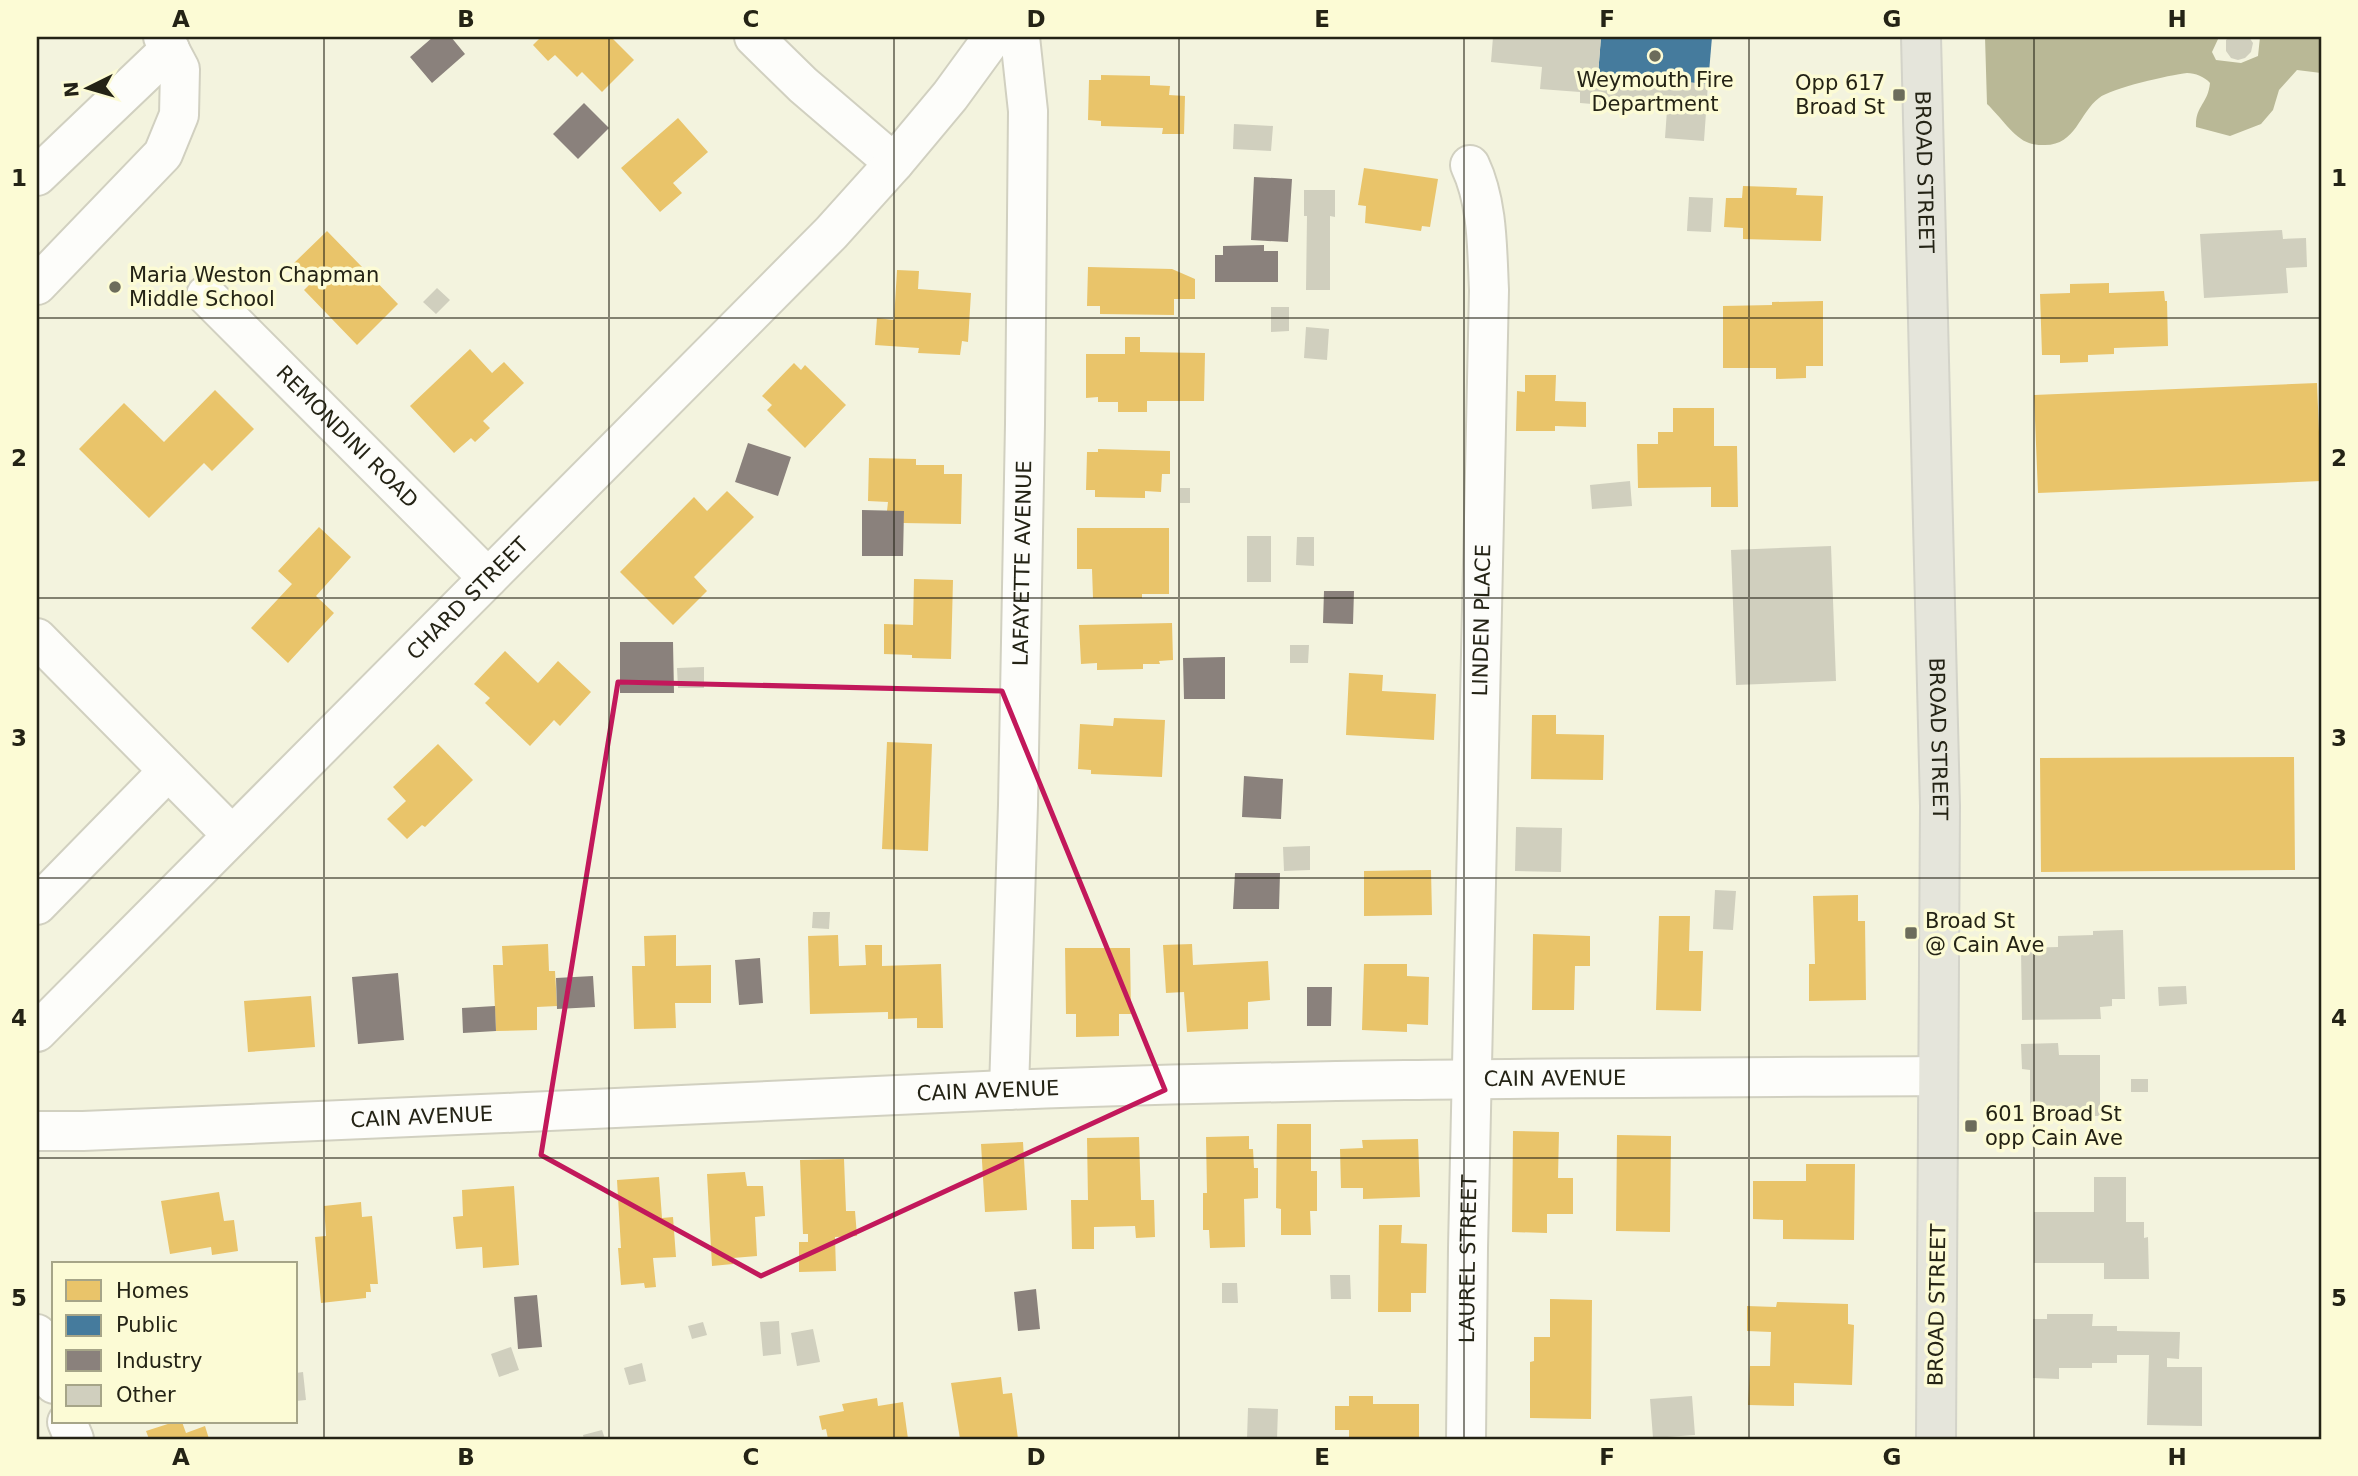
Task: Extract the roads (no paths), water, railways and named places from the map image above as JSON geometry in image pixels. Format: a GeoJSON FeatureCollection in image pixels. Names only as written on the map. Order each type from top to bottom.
{"type":"FeatureCollection","features":[{"type":"Feature","properties":{"kind":"main road","name":"BROAD STREET"},"geometry":{"type":"LineString","coordinates":[[1921,37],[1940,794],[1936,1439]]}},
{"type":"Feature","properties":{"kind":"street"},"geometry":{"type":"LineString","coordinates":[[754,37],[803,85],[894,163]]}},
{"type":"Feature","properties":{"kind":"street","name":"CHARD STREET"},"geometry":{"type":"LineString","coordinates":[[37,1032],[831,233],[950,96],[993,37]]}},
{"type":"Feature","properties":{"kind":"street","name":"LAFAYETTE AVENUE"},"geometry":{"type":"LineString","coordinates":[[1009,1090],[1026,411],[1028,111],[1020,37]]}},
{"type":"Feature","properties":{"kind":"street"},"geometry":{"type":"LineString","coordinates":[[37,176],[166,43],[180,69],[179,115],[163,154],[37,285]]}},
{"type":"Feature","properties":{"kind":"street","name":"LINDEN PLACE"},"geometry":{"type":"LineString","coordinates":[[1470,165],[1482,202],[1489,290],[1473,1079]]}},
{"type":"Feature","properties":{"kind":"street","name":"REMONDINI ROAD"},"geometry":{"type":"LineString","coordinates":[[206,295],[488,578]]}},
{"type":"Feature","properties":{"kind":"street"},"geometry":{"type":"LineString","coordinates":[[37,638],[232,835]]}},
{"type":"Feature","properties":{"kind":"street"},"geometry":{"type":"LineString","coordinates":[[37,905],[168,771]]}},
{"type":"Feature","properties":{"kind":"street","name":"CAIN AVENUE"},"geometry":{"type":"LineString","coordinates":[[37,1131],[83,1132],[385,1120],[1009,1090],[1473,1079],[1938,1076]]}},
{"type":"Feature","properties":{"kind":"street","name":"LAUREL STREET"},"geometry":{"type":"LineString","coordinates":[[1466,1439],[1473,1079]]}},
{"type":"Feature","properties":{"kind":"street"},"geometry":{"type":"LineString","coordinates":[[37,1334],[52,1378]]}},
{"type":"Feature","properties":{"kind":"place","name":"Weymouth Fire Department"},"geometry":{"type":"Point","coordinates":[1655,56]}},
{"type":"Feature","properties":{"kind":"place","name":"Opp 617 Broad St"},"geometry":{"type":"Point","coordinates":[1899,95]}},
{"type":"Feature","properties":{"kind":"place","name":"Maria Weston Chapman Middle School"},"geometry":{"type":"Point","coordinates":[115,287]}},
{"type":"Feature","properties":{"kind":"place","name":"Broad St @ Cain Ave"},"geometry":{"type":"Point","coordinates":[1911,933]}},
{"type":"Feature","properties":{"kind":"place","name":"601 Broad St opp Cain Ave"},"geometry":{"type":"Point","coordinates":[1971,1126]}}]}
